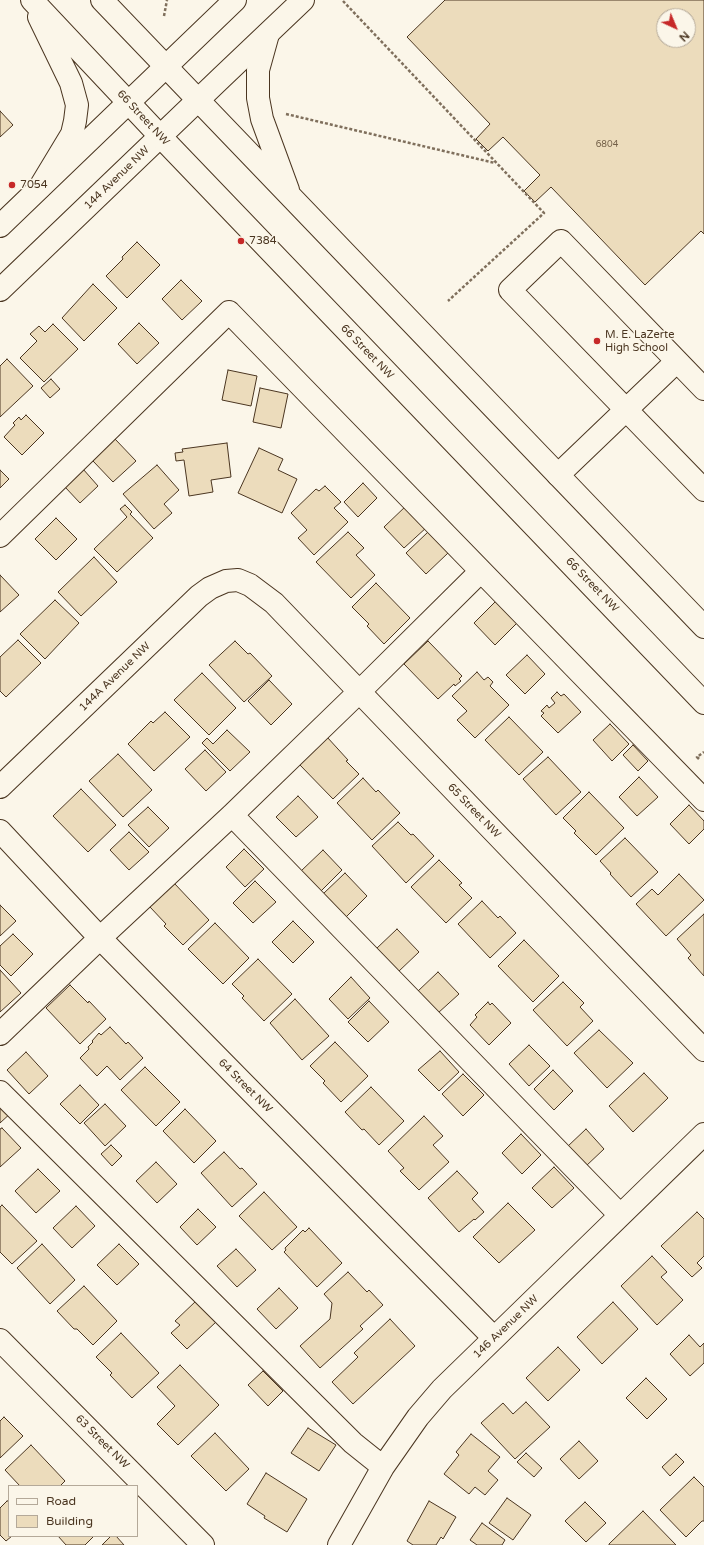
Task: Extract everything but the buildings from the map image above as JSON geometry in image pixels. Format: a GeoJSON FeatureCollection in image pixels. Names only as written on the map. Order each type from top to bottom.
{"type":"FeatureCollection","features":[{"type":"Feature","properties":{"kind":"street","name":"66 Street NW"},"geometry":{"type":"LineString","coordinates":[[31,0],[704,702]]}},
{"type":"Feature","properties":{"kind":"street"},"geometry":{"type":"LineString","coordinates":[[31,0],[71,83],[77,105],[72,134],[40,187]]}},
{"type":"Feature","properties":{"kind":"street"},"geometry":{"type":"LineString","coordinates":[[102,0],[197,101],[704,627]]}},
{"type":"Feature","properties":{"kind":"street"},"geometry":{"type":"LineString","coordinates":[[0,226],[235,0]]}},
{"type":"Feature","properties":{"kind":"street","name":"144 Avenue NW"},"geometry":{"type":"LineString","coordinates":[[0,290],[304,0]]}},
{"type":"Feature","properties":{"kind":"street"},"geometry":{"type":"LineString","coordinates":[[268,34],[258,70],[258,98],[262,120],[291,198]]}},
{"type":"Feature","properties":{"kind":"street"},"geometry":{"type":"LineString","coordinates":[[704,389],[561,241],[510,290],[704,490]]}},
{"type":"Feature","properties":{"kind":"street"},"geometry":{"type":"LineString","coordinates":[[0,536],[229,312],[704,800]]}},
{"type":"Feature","properties":{"kind":"street"},"geometry":{"type":"LineString","coordinates":[[558,475],[677,361]]}},
{"type":"Feature","properties":{"kind":"street"},"geometry":{"type":"LineString","coordinates":[[0,1034],[232,815],[481,571]]}},
{"type":"Feature","properties":{"kind":"street","name":"65 Street NW"},"geometry":{"type":"LineString","coordinates":[[238,580],[250,585],[274,603],[704,1050]]}},
{"type":"Feature","properties":{"kind":"street","name":"144A Avenue NW"},"geometry":{"type":"LineString","coordinates":[[0,787],[198,596],[210,588],[226,581],[238,580]]}},
{"type":"Feature","properties":{"kind":"street"},"geometry":{"type":"LineString","coordinates":[[232,815],[620,1216]]}},
{"type":"Feature","properties":{"kind":"street","name":"64 Street NW"},"geometry":{"type":"LineString","coordinates":[[0,830],[100,938],[494,1338]]}},
{"type":"Feature","properties":{"kind":"street"},"geometry":{"type":"LineString","coordinates":[[0,1092],[353,1443],[383,1467]]}},
{"type":"Feature","properties":{"kind":"street","name":"146 Avenue NW"},"geometry":{"type":"LineString","coordinates":[[339,1545],[383,1467],[418,1417],[442,1389],[704,1134]]}},
{"type":"Feature","properties":{"kind":"street","name":"63 Street NW"},"geometry":{"type":"LineString","coordinates":[[0,1340],[203,1545]]}},
{"type":"Feature","properties":{"kind":"path"},"geometry":{"type":"LineString","coordinates":[[164,16],[167,0]]}},
{"type":"Feature","properties":{"kind":"path"},"geometry":{"type":"LineString","coordinates":[[343,1],[544,213],[448,301]]}},
{"type":"Feature","properties":{"kind":"path"},"geometry":{"type":"LineString","coordinates":[[283,114],[496,163]]}},
{"type":"Feature","properties":{"kind":"path"},"geometry":{"type":"LineString","coordinates":[[697,756],[704,752]]}},
{"type":"Feature","properties":{"kind":"place","name":"7054"},"geometry":{"type":"Point","coordinates":[12,185]}},
{"type":"Feature","properties":{"kind":"place","name":"7384"},"geometry":{"type":"Point","coordinates":[241,241]}},
{"type":"Feature","properties":{"kind":"place","name":"M. E. LaZerte High School"},"geometry":{"type":"Point","coordinates":[597,341]}}]}
